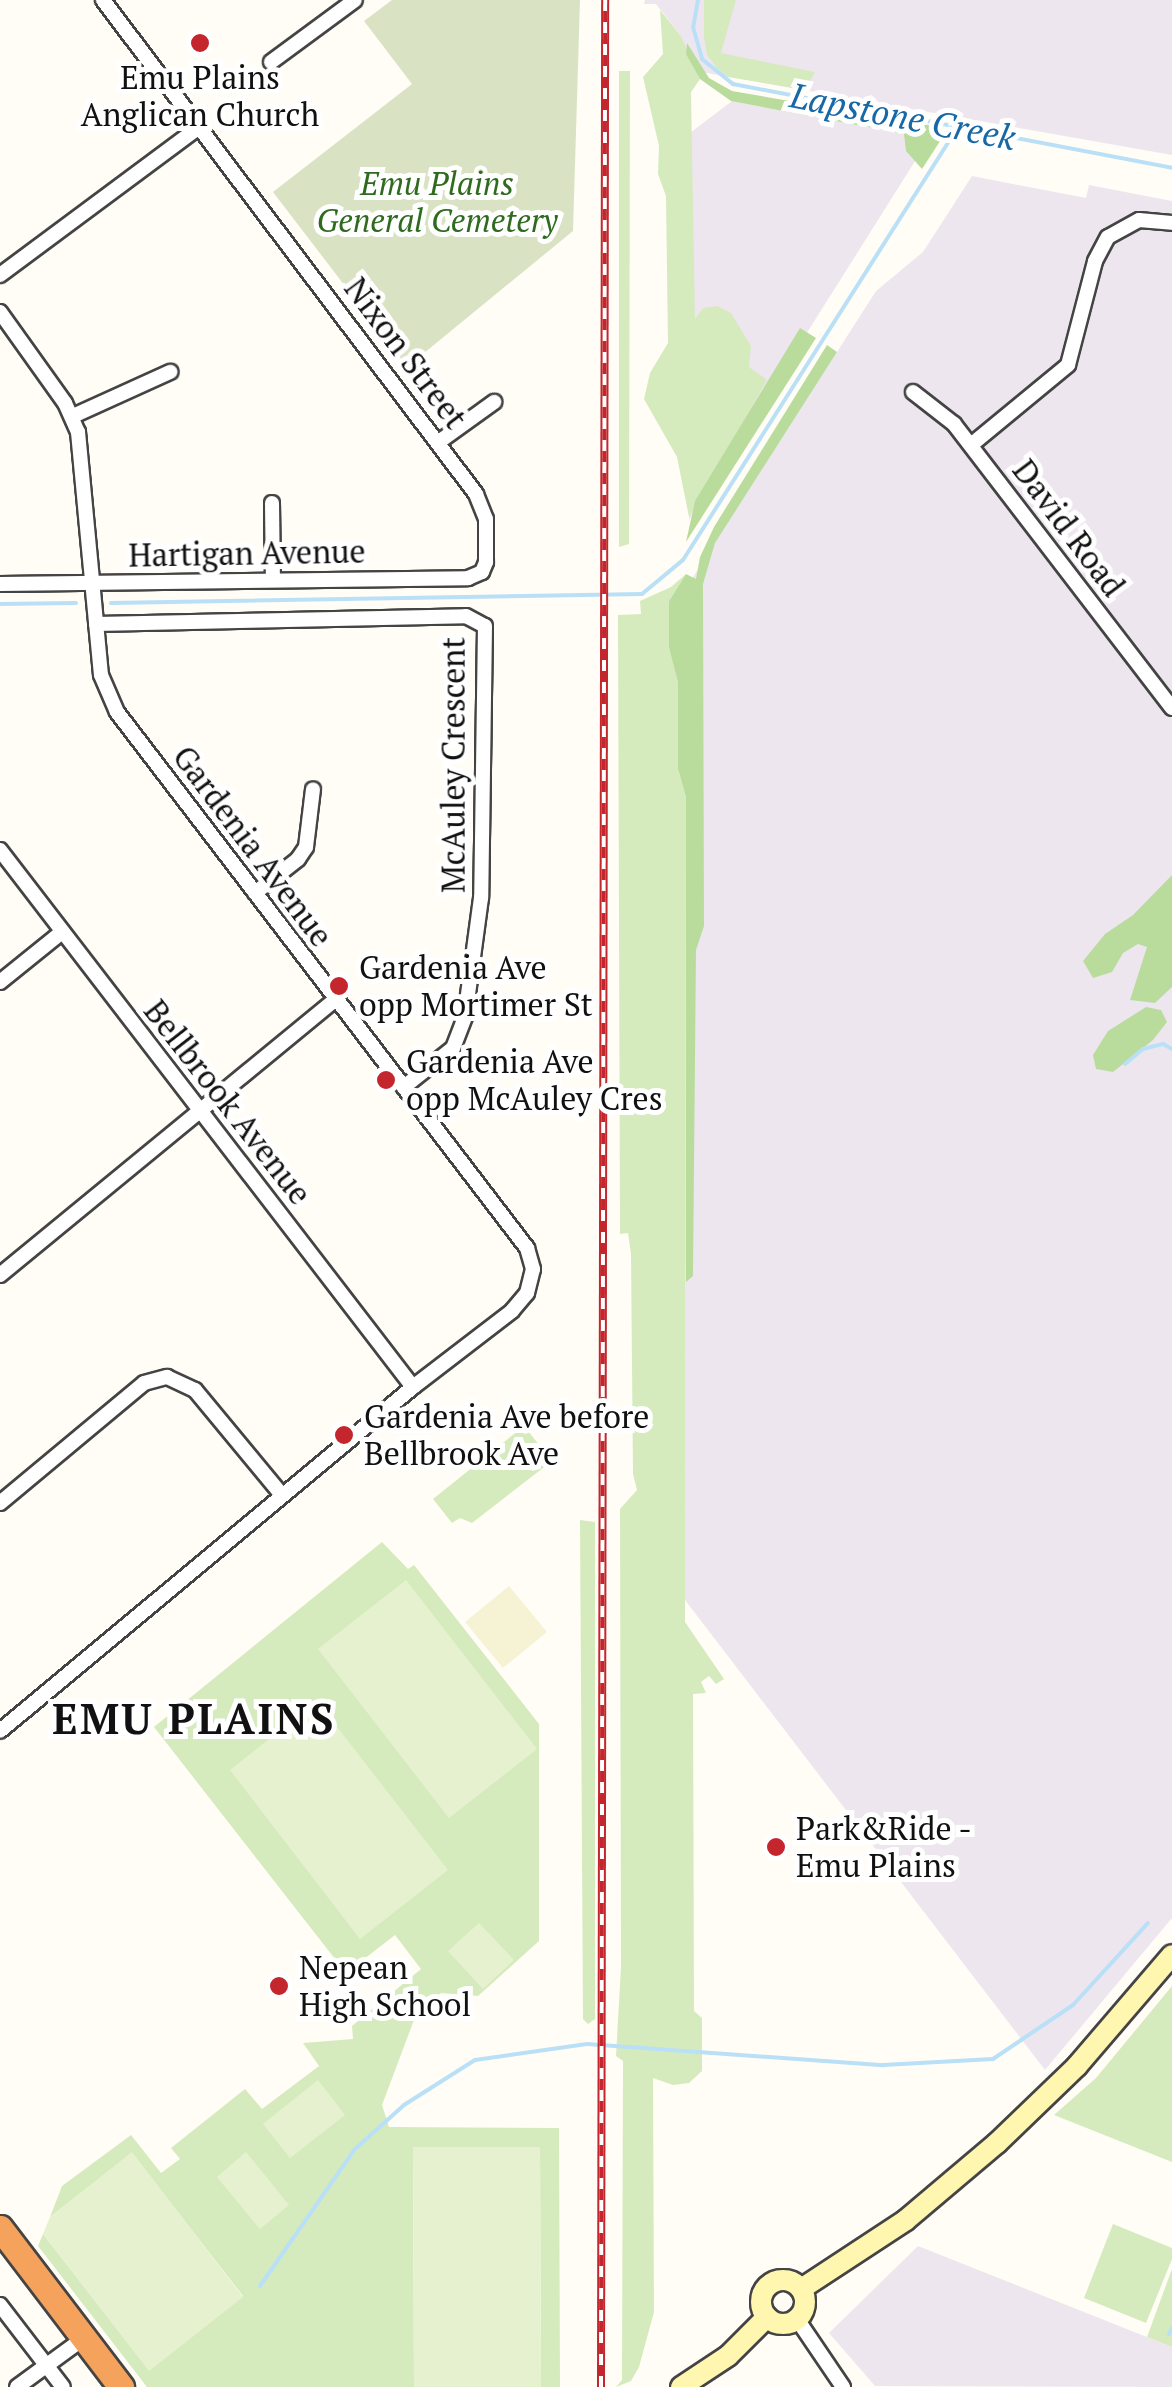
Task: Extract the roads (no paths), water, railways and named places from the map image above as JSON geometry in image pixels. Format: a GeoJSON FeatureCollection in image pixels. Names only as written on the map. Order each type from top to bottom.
{"type":"FeatureCollection","features":[{"type":"Feature","properties":{"kind":"highway"},"geometry":{"type":"LineString","coordinates":[[0,2228],[122,2387]]}},
{"type":"Feature","properties":{"kind":"main road"},"geometry":{"type":"LineString","coordinates":[[801,2289],[906,2220],[997,2143],[1077,2066],[1172,1955]]}},
{"type":"Feature","properties":{"kind":"main road"},"geometry":{"type":"LineString","coordinates":[[782,2280],[801,2289],[804,2308],[797,2319],[784,2324],[766,2316],[761,2300],[770,2285],[782,2280]]}},
{"type":"Feature","properties":{"kind":"main road"},"geometry":{"type":"LineString","coordinates":[[681,2387],[728,2356],[766,2316]]}},
{"type":"Feature","properties":{"kind":"street","name":"Nixon Street"},"geometry":{"type":"LineString","coordinates":[[102,0],[440,440],[484,510],[486,562]]}},
{"type":"Feature","properties":{"kind":"street"},"geometry":{"type":"LineString","coordinates":[[270,62],[355,0]]}},
{"type":"Feature","properties":{"kind":"street"},"geometry":{"type":"LineString","coordinates":[[0,274],[198,127]]}},
{"type":"Feature","properties":{"kind":"street"},"geometry":{"type":"LineString","coordinates":[[971,446],[1068,365],[1095,261],[1108,237],[1138,220],[1172,223]]}},
{"type":"Feature","properties":{"kind":"street","name":"Gardenia Avenue"},"geometry":{"type":"LineString","coordinates":[[0,312],[74,416],[81,450],[102,675],[117,712],[527,1248],[533,1270],[528,1293],[512,1311],[413,1387],[0,1730]]}},
{"type":"Feature","properties":{"kind":"street"},"geometry":{"type":"LineString","coordinates":[[74,416],[170,372]]}},
{"type":"Feature","properties":{"kind":"street","name":"David Road"},"geometry":{"type":"LineString","coordinates":[[913,392],[948,418],[971,446],[1172,708]]}},
{"type":"Feature","properties":{"kind":"street"},"geometry":{"type":"LineString","coordinates":[[440,440],[494,402]]}},
{"type":"Feature","properties":{"kind":"street"},"geometry":{"type":"LineString","coordinates":[[272,503],[273,580]]}},
{"type":"Feature","properties":{"kind":"street","name":"Hartigan Avenue"},"geometry":{"type":"LineString","coordinates":[[0,584],[468,578],[482,572],[486,562]]}},
{"type":"Feature","properties":{"kind":"street","name":"McAuley Crescent"},"geometry":{"type":"LineString","coordinates":[[96,624],[466,616],[484,626],[481,898],[465,1017],[453,1048],[404,1087]]}},
{"type":"Feature","properties":{"kind":"street"},"geometry":{"type":"LineString","coordinates":[[255,893],[302,854],[314,812],[314,789]]}},
{"type":"Feature","properties":{"kind":"street","name":"Bellbrook Avenue"},"geometry":{"type":"LineString","coordinates":[[0,850],[413,1387]]}},
{"type":"Feature","properties":{"kind":"street"},"geometry":{"type":"LineString","coordinates":[[0,982],[62,932]]}},
{"type":"Feature","properties":{"kind":"street"},"geometry":{"type":"LineString","coordinates":[[0,1276],[335,1000]]}},
{"type":"Feature","properties":{"kind":"street"},"geometry":{"type":"LineString","coordinates":[[0,1504],[144,1383],[167,1377],[195,1390],[282,1495]]}},
{"type":"Feature","properties":{"kind":"street"},"geometry":{"type":"LineString","coordinates":[[0,2306],[63,2387]]}},
{"type":"Feature","properties":{"kind":"street"},"geometry":{"type":"LineString","coordinates":[[797,2319],[843,2387]]}},
{"type":"Feature","properties":{"kind":"street"},"geometry":{"type":"LineString","coordinates":[[17,2387],[84,2338]]}},
{"type":"Feature","properties":{"kind":"waterway","name":"Lapstone Creek"},"geometry":{"type":"LineString","coordinates":[[698,0],[693,27],[702,59],[733,84],[1172,168]]}},
{"type":"Feature","properties":{"kind":"waterway"},"geometry":{"type":"LineString","coordinates":[[111,603],[642,594],[683,560],[958,127]]}},
{"type":"Feature","properties":{"kind":"waterway"},"geometry":{"type":"LineString","coordinates":[[0,604],[76,603]]}},
{"type":"Feature","properties":{"kind":"waterway"},"geometry":{"type":"LineString","coordinates":[[1125,1064],[1143,1049],[1163,1044],[1172,1049]]}},
{"type":"Feature","properties":{"kind":"waterway"},"geometry":{"type":"LineString","coordinates":[[260,2286],[354,2150],[404,2105],[475,2060],[587,2044],[883,2065],[993,2059],[1073,2005],[1148,1923]]}},
{"type":"Feature","properties":{"kind":"waterway"},"geometry":{"type":"LineString","coordinates":[[1169,2334],[1172,2328]]}},
{"type":"Feature","properties":{"kind":"railway"},"geometry":{"type":"LineString","coordinates":[[601,2387],[605,0]]}},
{"type":"Feature","properties":{"kind":"place","name":"Emu Plains Anglican Church"},"geometry":{"type":"Point","coordinates":[200,43]}},
{"type":"Feature","properties":{"kind":"place","name":"Gardenia Ave opp Mortimer St"},"geometry":{"type":"Point","coordinates":[339,986]}},
{"type":"Feature","properties":{"kind":"place","name":"Gardenia Ave opp McAuley Cres"},"geometry":{"type":"Point","coordinates":[386,1080]}},
{"type":"Feature","properties":{"kind":"place","name":"Gardenia Ave before Bellbrook Ave"},"geometry":{"type":"Point","coordinates":[344,1435]}},
{"type":"Feature","properties":{"kind":"place","name":"Park&Ride - Emu Plains"},"geometry":{"type":"Point","coordinates":[776,1847]}},
{"type":"Feature","properties":{"kind":"place","name":"Nepean High School"},"geometry":{"type":"Point","coordinates":[279,1986]}},
{"type":"Feature","properties":{"kind":"district","name":"EMU PLAINS"},"geometry":{"type":"Point","coordinates":[194,1718]}},
{"type":"Feature","properties":{"kind":"park label","name":"Emu Plains General Cemetery"},"geometry":{"type":"Point","coordinates":[437,202]}}]}
